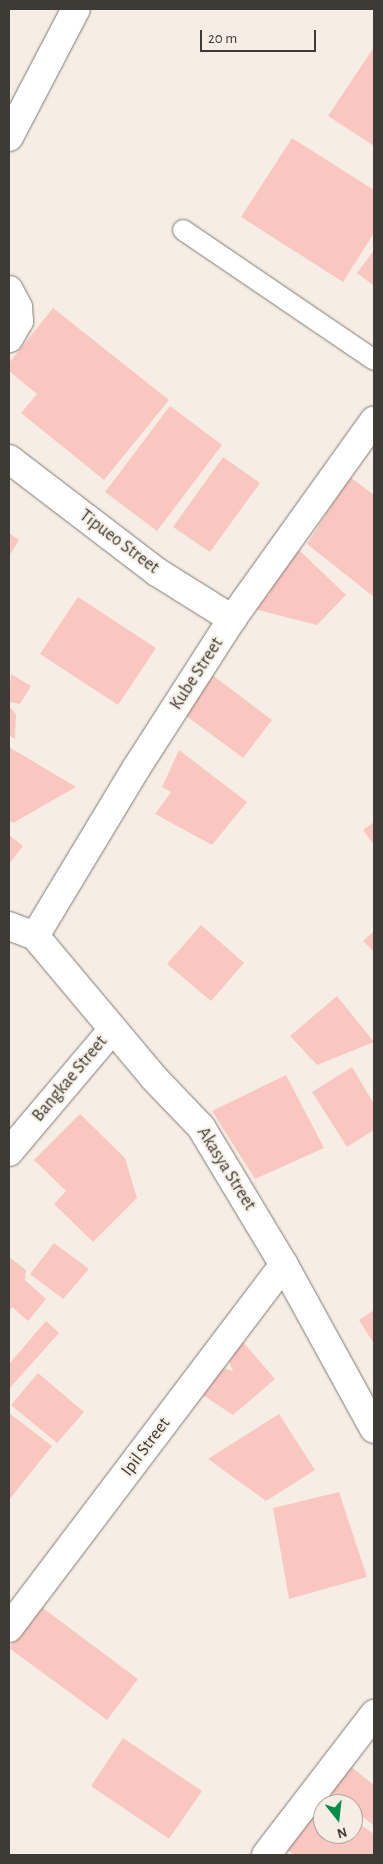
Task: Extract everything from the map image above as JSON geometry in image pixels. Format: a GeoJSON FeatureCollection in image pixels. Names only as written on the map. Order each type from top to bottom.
{"type":"FeatureCollection","features":[{"type":"Feature","properties":{"kind":"street"},"geometry":{"type":"LineString","coordinates":[[9,136],[76,9]]}},
{"type":"Feature","properties":{"kind":"street"},"geometry":{"type":"LineString","coordinates":[[9,290],[18,307],[19,321],[9,338]]}},
{"type":"Feature","properties":{"kind":"street","name":"Kube Street"},"geometry":{"type":"LineString","coordinates":[[35,936],[137,767],[232,620],[374,422]]}},
{"type":"Feature","properties":{"kind":"street","name":"Tipueo Street"},"geometry":{"type":"LineString","coordinates":[[9,459],[157,572],[232,620]]}},
{"type":"Feature","properties":{"kind":"street","name":"Akasya Street"},"geometry":{"type":"LineString","coordinates":[[9,926],[35,936],[154,1078],[202,1127],[284,1265],[374,1429]]}},
{"type":"Feature","properties":{"kind":"street","name":"Bangkae Street"},"geometry":{"type":"LineString","coordinates":[[9,1152],[113,1029]]}},
{"type":"Feature","properties":{"kind":"street","name":"Ipil Street"},"geometry":{"type":"LineString","coordinates":[[9,1628],[284,1265]]}},
{"type":"Feature","properties":{"kind":"street"},"geometry":{"type":"LineString","coordinates":[[266,1855],[374,1714]]}},
{"type":"Feature","properties":{"kind":"lane"},"geometry":{"type":"LineString","coordinates":[[183,230],[374,360]]}},
{"type":"Feature","properties":{"kind":"building"},"geometry":{"type":"Polygon","coordinates":[[[374,47],[374,146],[328,116],[374,47]]]}},
{"type":"Feature","properties":{"kind":"building"},"geometry":{"type":"Polygon","coordinates":[[[292,138],[374,190],[374,233],[343,282],[241,217],[292,138]]]}},
{"type":"Feature","properties":{"kind":"building"},"geometry":{"type":"Polygon","coordinates":[[[374,250],[374,286],[357,273],[374,250]]]}},
{"type":"Feature","properties":{"kind":"building"},"geometry":{"type":"Polygon","coordinates":[[[53,308],[169,400],[104,480],[21,413],[37,394],[9,371],[9,363],[53,308]]]}},
{"type":"Feature","properties":{"kind":"building"},"geometry":{"type":"Polygon","coordinates":[[[170,406],[222,445],[157,531],[105,492],[170,406]]]}},
{"type":"Feature","properties":{"kind":"building"},"geometry":{"type":"Polygon","coordinates":[[[223,457],[260,483],[210,552],[173,527],[223,457]]]}},
{"type":"Feature","properties":{"kind":"building"},"geometry":{"type":"Polygon","coordinates":[[[350,477],[374,495],[374,597],[307,544],[350,477]]]}},
{"type":"Feature","properties":{"kind":"building"},"geometry":{"type":"Polygon","coordinates":[[[9,533],[19,540],[9,556],[9,533]]]}},
{"type":"Feature","properties":{"kind":"building"},"geometry":{"type":"Polygon","coordinates":[[[299,550],[346,595],[317,625],[254,609],[270,593],[263,587],[299,550]]]}},
{"type":"Feature","properties":{"kind":"building"},"geometry":{"type":"Polygon","coordinates":[[[78,597],[156,648],[118,705],[40,654],[78,597]]]}},
{"type":"Feature","properties":{"kind":"building"},"geometry":{"type":"Polygon","coordinates":[[[207,671],[272,720],[243,758],[177,709],[207,671]]]}},
{"type":"Feature","properties":{"kind":"building"},"geometry":{"type":"Polygon","coordinates":[[[11,674],[31,686],[20,704],[9,702],[11,674]]]}},
{"type":"Feature","properties":{"kind":"building"},"geometry":{"type":"Polygon","coordinates":[[[9,706],[16,714],[15,739],[9,735],[9,706]]]}},
{"type":"Feature","properties":{"kind":"building"},"geometry":{"type":"Polygon","coordinates":[[[9,747],[76,787],[13,823],[9,820],[9,747]]]}},
{"type":"Feature","properties":{"kind":"building"},"geometry":{"type":"Polygon","coordinates":[[[179,750],[247,802],[212,845],[155,814],[171,792],[162,787],[179,750]]]}},
{"type":"Feature","properties":{"kind":"building"},"geometry":{"type":"Polygon","coordinates":[[[374,822],[374,845],[363,830],[374,822]]]}},
{"type":"Feature","properties":{"kind":"building"},"geometry":{"type":"Polygon","coordinates":[[[9,835],[23,846],[9,864],[9,835]]]}},
{"type":"Feature","properties":{"kind":"building"},"geometry":{"type":"Polygon","coordinates":[[[201,925],[244,963],[211,1001],[167,964],[201,925]]]}},
{"type":"Feature","properties":{"kind":"building"},"geometry":{"type":"Polygon","coordinates":[[[374,931],[374,952],[363,941],[374,931]]]}},
{"type":"Feature","properties":{"kind":"building"},"geometry":{"type":"Polygon","coordinates":[[[337,996],[374,1042],[317,1065],[290,1036],[337,996]]]}},
{"type":"Feature","properties":{"kind":"building"},"geometry":{"type":"Polygon","coordinates":[[[352,1067],[374,1104],[374,1130],[347,1147],[312,1092],[352,1067]]]}},
{"type":"Feature","properties":{"kind":"building"},"geometry":{"type":"Polygon","coordinates":[[[286,1075],[324,1148],[255,1179],[212,1111],[286,1075]]]}},
{"type":"Feature","properties":{"kind":"building"},"geometry":{"type":"Polygon","coordinates":[[[80,1114],[125,1158],[137,1198],[93,1242],[54,1204],[66,1191],[34,1160],[80,1114]]]}},
{"type":"Feature","properties":{"kind":"building"},"geometry":{"type":"Polygon","coordinates":[[[54,1243],[89,1269],[63,1299],[30,1274],[54,1243]]]}},
{"type":"Feature","properties":{"kind":"building"},"geometry":{"type":"Polygon","coordinates":[[[9,1257],[26,1270],[25,1280],[46,1299],[28,1321],[12,1307],[9,1312],[9,1257]]]}},
{"type":"Feature","properties":{"kind":"building"},"geometry":{"type":"Polygon","coordinates":[[[374,1310],[374,1344],[359,1320],[374,1310]]]}},
{"type":"Feature","properties":{"kind":"building"},"geometry":{"type":"Polygon","coordinates":[[[46,1321],[59,1333],[9,1389],[9,1364],[46,1321]]]}},
{"type":"Feature","properties":{"kind":"building"},"geometry":{"type":"Polygon","coordinates":[[[237,1335],[275,1379],[233,1415],[198,1392],[215,1366],[233,1371],[226,1354],[237,1335]]]}},
{"type":"Feature","properties":{"kind":"building"},"geometry":{"type":"Polygon","coordinates":[[[38,1373],[84,1412],[57,1443],[11,1405],[38,1373]]]}},
{"type":"Feature","properties":{"kind":"building"},"geometry":{"type":"Polygon","coordinates":[[[9,1413],[52,1446],[9,1500],[9,1413]]]}},
{"type":"Feature","properties":{"kind":"building"},"geometry":{"type":"Polygon","coordinates":[[[279,1414],[315,1470],[266,1501],[208,1459],[279,1414]]]}},
{"type":"Feature","properties":{"kind":"building"},"geometry":{"type":"Polygon","coordinates":[[[339,1492],[367,1577],[289,1599],[273,1508],[339,1492]]]}},
{"type":"Feature","properties":{"kind":"building"},"geometry":{"type":"Polygon","coordinates":[[[40,1606],[138,1679],[107,1720],[9,1648],[40,1606]]]}},
{"type":"Feature","properties":{"kind":"building"},"geometry":{"type":"Polygon","coordinates":[[[123,1738],[202,1791],[169,1839],[91,1786],[123,1738]]]}},
{"type":"Feature","properties":{"kind":"building"},"geometry":{"type":"Polygon","coordinates":[[[345,1762],[374,1785],[373,1825],[363,1817],[363,1794],[333,1794],[325,1788],[345,1762]]]}},
{"type":"Feature","properties":{"kind":"building"},"geometry":{"type":"Polygon","coordinates":[[[313,1808],[313,1844],[363,1844],[363,1826],[374,1834],[374,1855],[294,1855],[284,1848],[313,1808]]]}}]}
